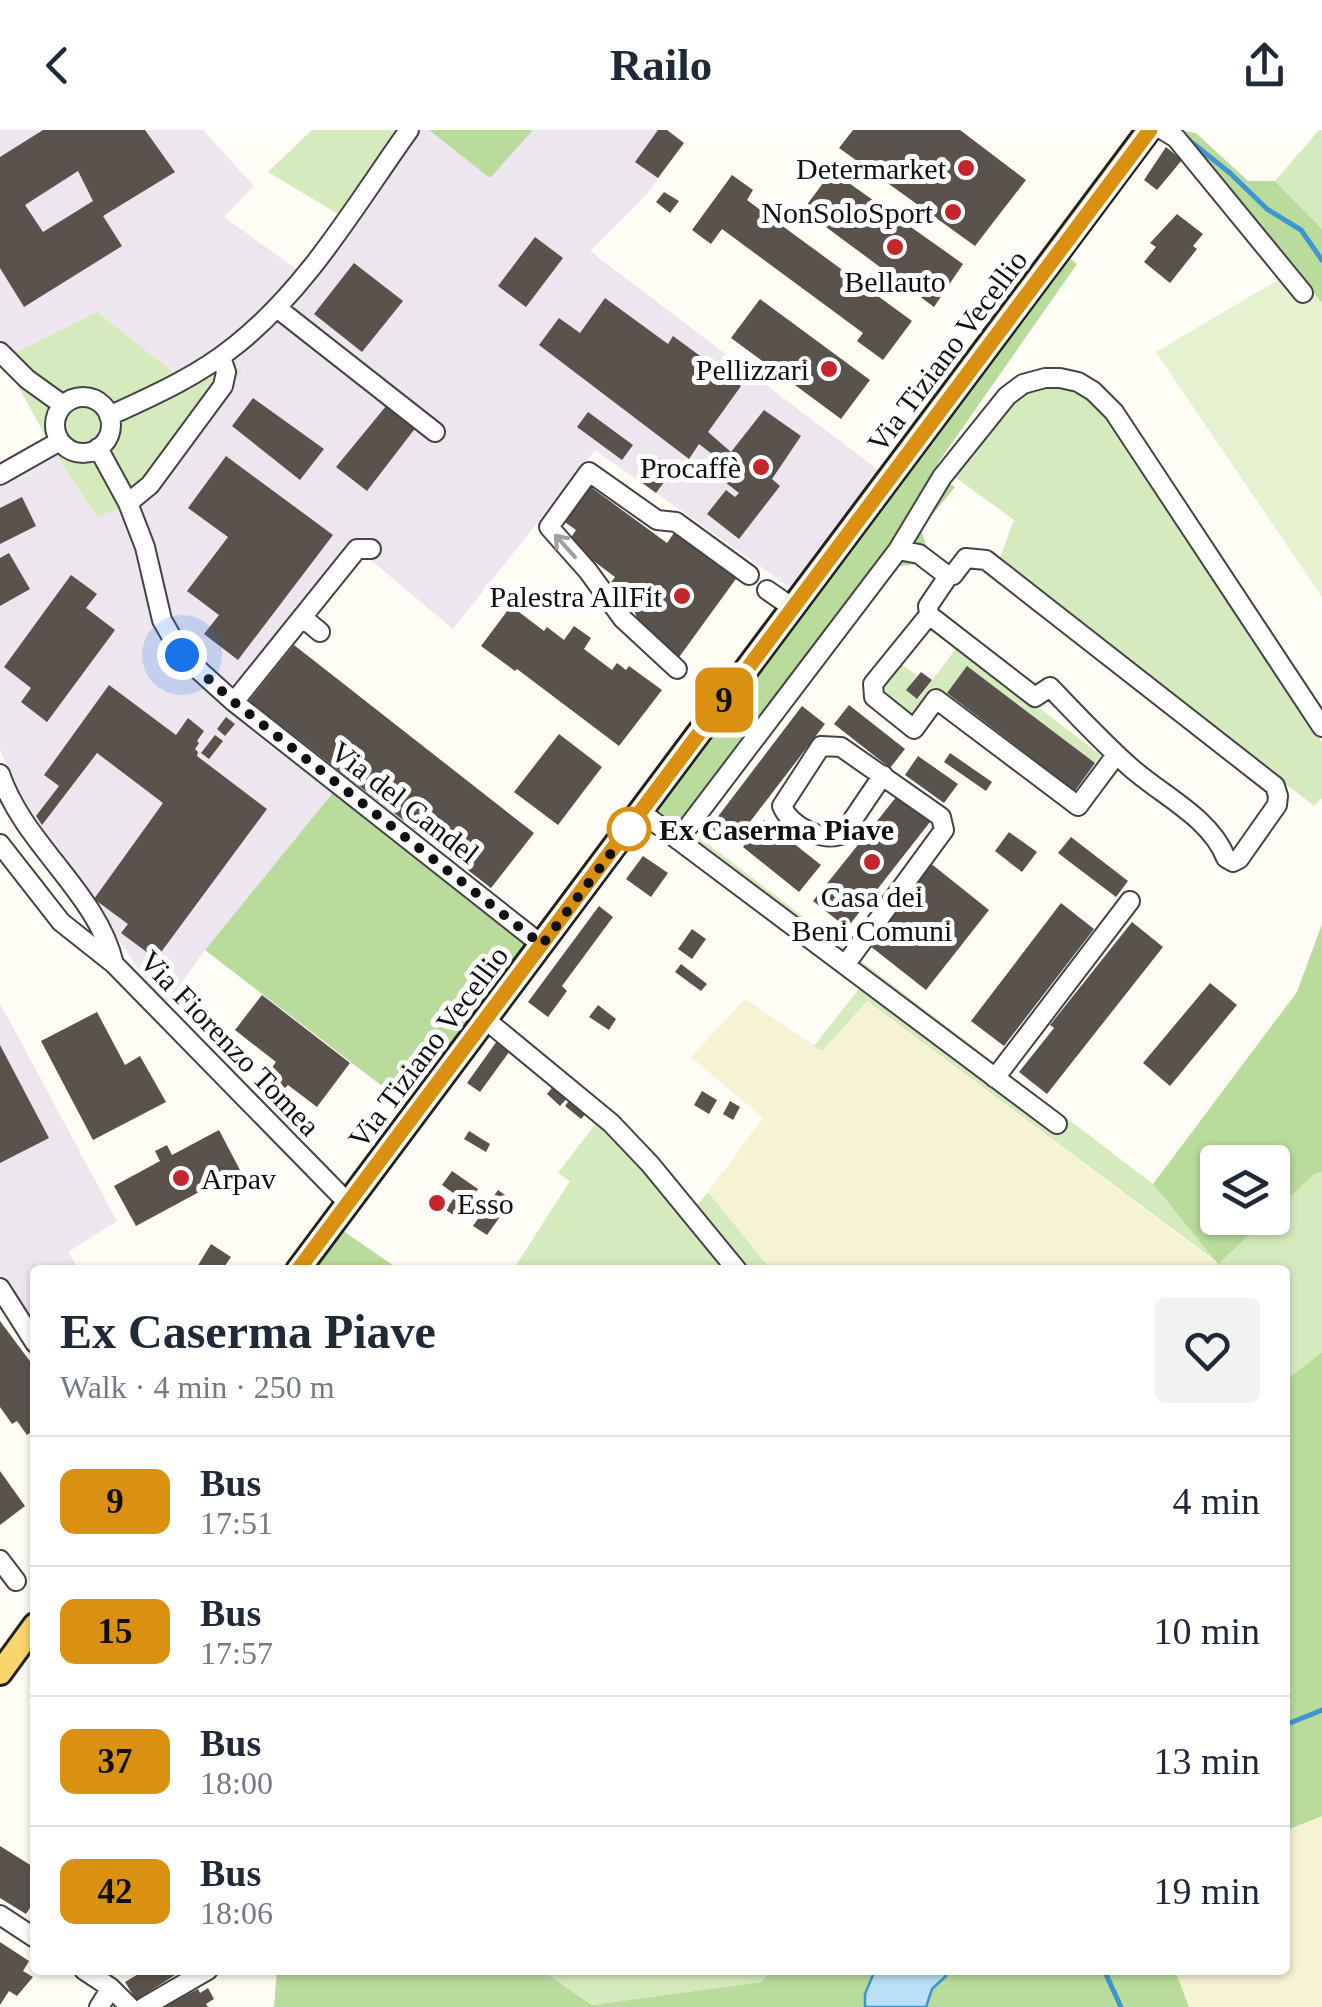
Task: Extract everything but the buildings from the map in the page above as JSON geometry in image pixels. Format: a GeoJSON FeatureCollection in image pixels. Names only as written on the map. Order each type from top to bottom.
{"type":"FeatureCollection","features":[{"type":"Feature","properties":{"kind":"main road","name":"Via Tiziano Vecellio"},"geometry":{"type":"LineString","coordinates":[[302,1265],[1150,130]]}},
{"type":"Feature","properties":{"kind":"main road"},"geometry":{"type":"LineString","coordinates":[[1,1668],[30,1631]]}},
{"type":"Feature","properties":{"kind":"street"},"geometry":{"type":"LineString","coordinates":[[109,416],[154,397],[221,357],[277,308],[409,130]]}},
{"type":"Feature","properties":{"kind":"street"},"geometry":{"type":"LineString","coordinates":[[1163,130],[1176,138],[1304,292]]}},
{"type":"Feature","properties":{"kind":"street"},"geometry":{"type":"LineString","coordinates":[[277,308],[435,432]]}},
{"type":"Feature","properties":{"kind":"street"},"geometry":{"type":"LineString","coordinates":[[0,352],[27,379],[63,405]]}},
{"type":"Feature","properties":{"kind":"street"},"geometry":{"type":"LineString","coordinates":[[128,503],[150,484],[224,386],[226,372],[221,357]]}},
{"type":"Feature","properties":{"kind":"street"},"geometry":{"type":"LineString","coordinates":[[678,840],[898,550],[942,477],[1007,396],[1022,384],[1045,378],[1078,382],[1114,412],[1322,728]]}},
{"type":"Feature","properties":{"kind":"street"},"geometry":{"type":"LineString","coordinates":[[85,397],[100,403],[109,416],[109,434],[98,448],[73,451],[60,441],[55,426],[63,405],[85,397]]}},
{"type":"Feature","properties":{"kind":"street"},"geometry":{"type":"LineString","coordinates":[[0,475],[60,441]]}},
{"type":"Feature","properties":{"kind":"street","name":"Via del Candel"},"geometry":{"type":"LineString","coordinates":[[98,448],[128,503],[145,547],[162,620],[190,664],[542,945]]}},
{"type":"Feature","properties":{"kind":"street"},"geometry":{"type":"LineString","coordinates":[[677,669],[623,619],[588,571],[548,527],[590,472],[658,520],[676,522],[748,575]]}},
{"type":"Feature","properties":{"kind":"street"},"geometry":{"type":"LineString","coordinates":[[234,702],[357,549],[371,549]]}},
{"type":"Feature","properties":{"kind":"street"},"geometry":{"type":"LineString","coordinates":[[898,550],[919,554],[952,575],[966,558],[986,560],[1261,774],[1274,786],[1277,805],[1233,862],[1202,823],[1116,754],[1050,687],[1035,697],[929,615]]}},
{"type":"Feature","properties":{"kind":"street"},"geometry":{"type":"LineString","coordinates":[[944,573],[945,581],[928,606],[929,615],[873,684],[874,697],[914,729],[936,699],[1078,806],[1116,754]]}},
{"type":"Feature","properties":{"kind":"street"},"geometry":{"type":"LineString","coordinates":[[767,590],[793,608]]}},
{"type":"Feature","properties":{"kind":"street"},"geometry":{"type":"LineString","coordinates":[[302,618],[320,632]]}},
{"type":"Feature","properties":{"kind":"street"},"geometry":{"type":"LineString","coordinates":[[704,676],[728,695]]}},
{"type":"Feature","properties":{"kind":"street"},"geometry":{"type":"LineString","coordinates":[[845,965],[944,830],[940,817],[882,775],[841,747],[822,746],[782,806],[785,814],[819,837],[834,838],[843,834],[882,775]]}},
{"type":"Feature","properties":{"kind":"street","name":"Via Fiorenzo Tomea"},"geometry":{"type":"LineString","coordinates":[[0,777],[22,819],[104,932],[114,964]]}},
{"type":"Feature","properties":{"kind":"street"},"geometry":{"type":"LineString","coordinates":[[641,812],[1057,1124]]}},
{"type":"Feature","properties":{"kind":"street","name":"Via Fiorenzo Tomea"},"geometry":{"type":"LineString","coordinates":[[0,844],[61,922],[114,964],[348,1203]]}},
{"type":"Feature","properties":{"kind":"street"},"geometry":{"type":"LineString","coordinates":[[995,1078],[1130,901]]}},
{"type":"Feature","properties":{"kind":"street"},"geometry":{"type":"LineString","coordinates":[[486,1020],[611,1123],[733,1265]]}},
{"type":"Feature","properties":{"kind":"street"},"geometry":{"type":"LineString","coordinates":[[0,1288],[30,1335]]}},
{"type":"Feature","properties":{"kind":"street"},"geometry":{"type":"LineString","coordinates":[[0,1560],[16,1582]]}},
{"type":"Feature","properties":{"kind":"street"},"geometry":{"type":"LineString","coordinates":[[0,1915],[30,1935]]}},
{"type":"Feature","properties":{"kind":"street"},"geometry":{"type":"LineString","coordinates":[[92,1975],[130,2007]]}},
{"type":"Feature","properties":{"kind":"street"},"geometry":{"type":"LineString","coordinates":[[144,2007],[199,1975]]}},
{"type":"Feature","properties":{"kind":"street"},"geometry":{"type":"LineString","coordinates":[[99,2007],[111,1988]]}},
{"type":"Feature","properties":{"kind":"shaded area"},"geometry":{"type":"Polygon","coordinates":[[[0,130],[203,130],[254,186],[224,217],[303,274],[406,130],[429,130],[490,177],[533,130],[667,130],[684,143],[646,195],[590,251],[881,472],[794,590],[595,450],[453,629],[361,552],[231,711],[335,790],[205,950],[164,1007],[14,786],[0,749],[0,475],[187,383],[3,359],[0,130]]]}},
{"type":"Feature","properties":{"kind":"shaded area"},"geometry":{"type":"Polygon","coordinates":[[[745,999],[822,1051],[866,1001],[1218,1264],[767,1265],[708,1192],[763,1118],[691,1057],[745,999]]]}},
{"type":"Feature","properties":{"kind":"shaded area"},"geometry":{"type":"Polygon","coordinates":[[[0,1003],[117,1221],[68,1252],[76,1265],[30,1265],[30,1320],[12,1286],[0,1276],[0,1003]]]}},
{"type":"Feature","properties":{"kind":"shaded area"},"geometry":{"type":"Polygon","coordinates":[[[1322,1816],[1322,2007],[1189,2007],[1177,1975],[1290,1975],[1290,1829],[1322,1816]]]}},
{"type":"Feature","properties":{"kind":"green space"},"geometry":{"type":"Polygon","coordinates":[[[312,130],[406,130],[343,217],[268,172],[312,130]]]}},
{"type":"Feature","properties":{"kind":"green space"},"geometry":{"type":"Polygon","coordinates":[[[429,130],[533,130],[490,178],[429,130]]]}},
{"type":"Feature","properties":{"kind":"green space"},"geometry":{"type":"Polygon","coordinates":[[[1178,130],[1196,133],[1248,181],[1275,181],[1322,229],[1322,303],[1178,130]]]}},
{"type":"Feature","properties":{"kind":"green space"},"geometry":{"type":"Polygon","coordinates":[[[1322,130],[1322,229],[1275,181],[1322,130]]]}},
{"type":"Feature","properties":{"kind":"green space"},"geometry":{"type":"Polygon","coordinates":[[[1050,242],[1077,264],[938,463],[938,475],[955,487],[921,529],[928,551],[918,564],[898,566],[695,834],[655,810],[645,793],[1050,242]]]}},
{"type":"Feature","properties":{"kind":"green space"},"geometry":{"type":"Polygon","coordinates":[[[1295,270],[1322,303],[1322,597],[1156,352],[1295,270]]]}},
{"type":"Feature","properties":{"kind":"green space"},"geometry":{"type":"Polygon","coordinates":[[[97,312],[187,383],[225,360],[241,371],[163,475],[159,493],[97,517],[52,448],[3,359],[97,312]]]}},
{"type":"Feature","properties":{"kind":"green space"},"geometry":{"type":"Polygon","coordinates":[[[1058,384],[1098,402],[1322,742],[1322,798],[1314,806],[999,560],[1014,520],[955,477],[1016,395],[1058,384]]]}},
{"type":"Feature","properties":{"kind":"green space"},"geometry":{"type":"Polygon","coordinates":[[[958,646],[1101,755],[1095,763],[968,667],[947,693],[915,721],[883,697],[882,684],[899,662],[917,676],[907,690],[918,699],[958,646]]]}},
{"type":"Feature","properties":{"kind":"green space"},"geometry":{"type":"Polygon","coordinates":[[[335,790],[547,951],[421,1116],[205,950],[335,790]]]}},
{"type":"Feature","properties":{"kind":"green space"},"geometry":{"type":"Polygon","coordinates":[[[655,810],[695,834],[1153,1184],[1218,1263],[867,1001],[822,1051],[814,1046],[869,976],[655,810]]]}},
{"type":"Feature","properties":{"kind":"green space"},"geometry":{"type":"Polygon","coordinates":[[[1322,924],[1322,1172],[1314,1174],[1290,1197],[1290,1145],[1200,1145],[1200,1235],[1249,1235],[1218,1264],[1153,1184],[1297,992],[1322,924]]]}},
{"type":"Feature","properties":{"kind":"green space"},"geometry":{"type":"Polygon","coordinates":[[[597,1122],[690,1214],[708,1192],[767,1265],[516,1265],[570,1181],[558,1173],[597,1122]]]}},
{"type":"Feature","properties":{"kind":"green space"},"geometry":{"type":"Polygon","coordinates":[[[1322,1172],[1322,1352],[1290,1377],[1290,1265],[1216,1265],[1249,1235],[1290,1235],[1290,1196],[1314,1173],[1322,1172]]]}},
{"type":"Feature","properties":{"kind":"green space"},"geometry":{"type":"Polygon","coordinates":[[[339,1228],[393,1265],[317,1265],[315,1261],[339,1228]]]}},
{"type":"Feature","properties":{"kind":"green space"},"geometry":{"type":"Polygon","coordinates":[[[1322,1352],[1322,1816],[1290,1829],[1290,1377],[1322,1352]]]}},
{"type":"Feature","properties":{"kind":"green space"},"geometry":{"type":"Polygon","coordinates":[[[277,1975],[548,1975],[592,2005],[761,1982],[766,1975],[1177,1975],[1189,2007],[274,2007],[277,1975]]]}},
{"type":"Feature","properties":{"kind":"green space"},"geometry":{"type":"Polygon","coordinates":[[[548,1975],[766,1975],[761,1982],[592,2005],[548,1975]]]}},
{"type":"Feature","properties":{"kind":"water"},"geometry":{"type":"Polygon","coordinates":[[[873,1975],[946,1975],[932,1989],[926,2007],[865,2007],[865,1994],[873,1975]]]}},
{"type":"Feature","properties":{"kind":"waterway"},"geometry":{"type":"LineString","coordinates":[[1185,137],[1267,209],[1301,230],[1322,260]]}},
{"type":"Feature","properties":{"kind":"waterway"},"geometry":{"type":"LineString","coordinates":[[1290,1723],[1322,1710]]}},
{"type":"Feature","properties":{"kind":"waterway"},"geometry":{"type":"LineString","coordinates":[[1106,1975],[1121,2007]]}},
{"type":"Feature","properties":{"kind":"bus line","name":"9"},"geometry":{"type":"LineString","coordinates":[[302,1265],[1150,130]]}},
{"type":"Feature","properties":{"kind":"place","name":"Determarket"},"geometry":{"type":"Point","coordinates":[966,168]}},
{"type":"Feature","properties":{"kind":"place","name":"NonSoloSport"},"geometry":{"type":"Point","coordinates":[953,212]}},
{"type":"Feature","properties":{"kind":"place","name":"Bellauto"},"geometry":{"type":"Point","coordinates":[895,247]}},
{"type":"Feature","properties":{"kind":"place","name":"Pellizzari"},"geometry":{"type":"Point","coordinates":[829,369]}},
{"type":"Feature","properties":{"kind":"place","name":"Procaffè"},"geometry":{"type":"Point","coordinates":[761,467]}},
{"type":"Feature","properties":{"kind":"place","name":"Palestra AllFit"},"geometry":{"type":"Point","coordinates":[682,596]}},
{"type":"Feature","properties":{"kind":"place","name":"Ex Caserma Piave"},"geometry":{"type":"Point","coordinates":[629,829]}},
{"type":"Feature","properties":{"kind":"place","name":"Casa dei Beni Comuni"},"geometry":{"type":"Point","coordinates":[872,862]}},
{"type":"Feature","properties":{"kind":"place","name":"Arpav"},"geometry":{"type":"Point","coordinates":[181,1178]}},
{"type":"Feature","properties":{"kind":"place","name":"Esso"},"geometry":{"type":"Point","coordinates":[437,1203]}},
{"type":"Feature","properties":{"kind":"route"},"geometry":{"type":"LineString","coordinates":[[182,655],[234,702],[542,945],[629,829]]}}]}
